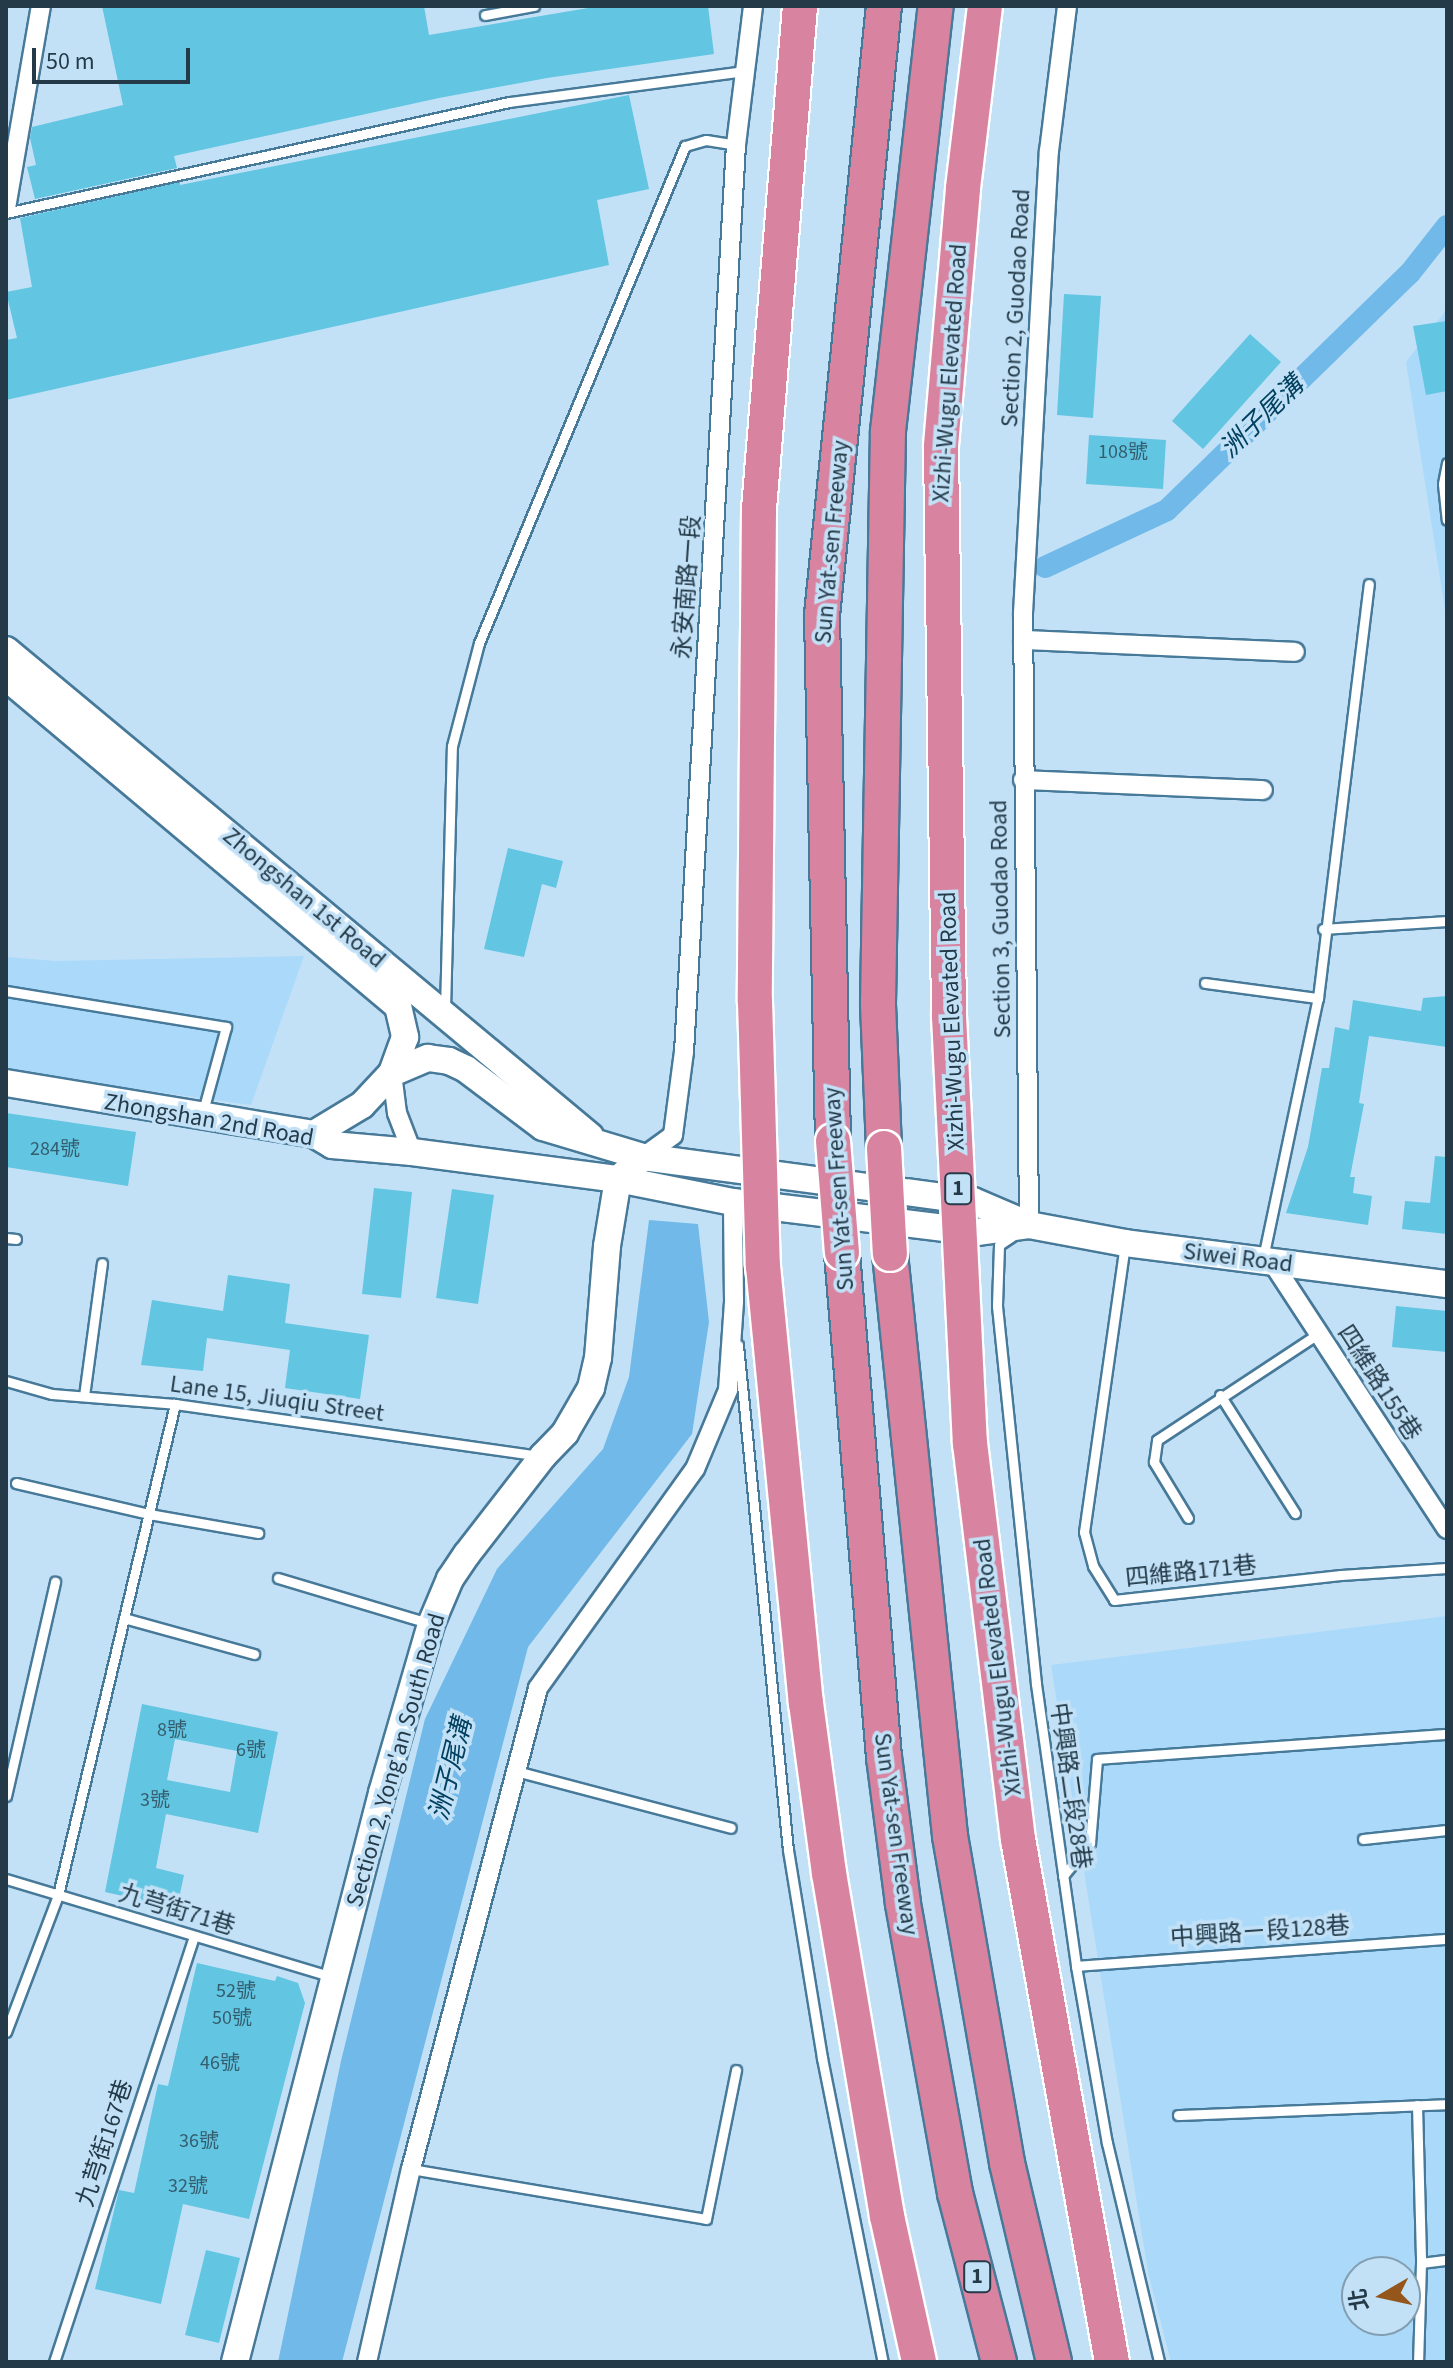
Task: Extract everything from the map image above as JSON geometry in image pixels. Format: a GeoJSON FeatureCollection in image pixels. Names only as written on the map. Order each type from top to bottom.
{"type":"FeatureCollection","features":[{"type":"Feature","properties":{"kind":"highway"},"geometry":{"type":"LineString","coordinates":[[800,6],[759,509],[755,1001],[763,1266],[806,1703],[827,1857],[887,2216],[919,2362]]}},
{"type":"Feature","properties":{"kind":"highway","name":"Sun Yat-sen Freeway"},"geometry":{"type":"LineString","coordinates":[[884,6],[822,615],[833,1141],[884,1757],[903,1904],[955,2193],[999,2362]]}},
{"type":"Feature","properties":{"kind":"highway","name":"Sun Yat-sen Freeway"},"geometry":{"type":"LineString","coordinates":[[936,6],[888,431],[878,1003],[884,1148],[890,1254],[950,1836],[1007,2163],[1054,2362]]}},
{"type":"Feature","properties":{"kind":"highway","name":"Xizhi-Wugu Elevated Road"},"geometry":{"type":"LineString","coordinates":[[985,6],[963,189],[941,447],[949,1016],[970,1443],[1018,1839],[1112,2362]]}},
{"type":"Feature","properties":{"kind":"main road","name":"Zhongshan 1st Road"},"geometry":{"type":"LineString","coordinates":[[6,650],[602,1146]]}},
{"type":"Feature","properties":{"kind":"main road","name":"Zhongshan 1st Road"},"geometry":{"type":"LineString","coordinates":[[6,677],[398,1006],[405,1037],[392,1073],[362,1105],[314,1134]]}},
{"type":"Feature","properties":{"kind":"main road","name":"Zhongshan 1st Road"},"geometry":{"type":"LineString","coordinates":[[392,1073],[428,1058],[449,1061],[466,1069],[543,1127],[643,1157]]}},
{"type":"Feature","properties":{"kind":"main road","name":"Zhongshan 2nd Road"},"geometry":{"type":"LineString","coordinates":[[6,1083],[202,1118],[314,1134],[332,1145],[412,1152],[618,1179]]}},
{"type":"Feature","properties":{"kind":"main road"},"geometry":{"type":"LineString","coordinates":[[618,1179],[643,1157]]}},
{"type":"Feature","properties":{"kind":"main road","name":"Siwei Road"},"geometry":{"type":"LineString","coordinates":[[643,1157],[973,1201],[1029,1225],[1125,1243],[1447,1284]]}},
{"type":"Feature","properties":{"kind":"main road","name":"Siwei Road"},"geometry":{"type":"LineString","coordinates":[[618,1179],[733,1202],[977,1232],[1029,1225]]}},
{"type":"Feature","properties":{"kind":"main road","name":"Section 2, Yong'an South Road"},"geometry":{"type":"LineString","coordinates":[[235,2362],[337,1978],[382,1793],[431,1624],[450,1579],[543,1456],[565,1433],[591,1388],[598,1358],[607,1246],[618,1179]]}},
{"type":"Feature","properties":{"kind":"street"},"geometry":{"type":"LineString","coordinates":[[6,210],[41,6]]}},
{"type":"Feature","properties":{"kind":"street","name":"永安南路一段"},"geometry":{"type":"LineString","coordinates":[[643,1157],[673,1135],[684,1052],[736,145],[753,6]]}},
{"type":"Feature","properties":{"kind":"street","name":"Section 2, Guodao Road"},"geometry":{"type":"LineString","coordinates":[[1023,613],[1049,151],[1067,6]]}},
{"type":"Feature","properties":{"kind":"street","name":"Section 3, Guodao Road"},"geometry":{"type":"LineString","coordinates":[[1023,613],[1029,1225]]}},
{"type":"Feature","properties":{"kind":"street"},"geometry":{"type":"LineString","coordinates":[[1023,640],[1295,652]]}},
{"type":"Feature","properties":{"kind":"street"},"geometry":{"type":"LineString","coordinates":[[1023,780],[1263,790]]}},
{"type":"Feature","properties":{"kind":"street"},"geometry":{"type":"LineString","coordinates":[[392,1073],[397,1113],[412,1152]]}},
{"type":"Feature","properties":{"kind":"street"},"geometry":{"type":"LineString","coordinates":[[367,2362],[411,2169],[538,1688],[695,1469],[728,1390],[734,1301],[733,1202]]}},
{"type":"Feature","properties":{"kind":"street","name":"四維路155巷"},"geometry":{"type":"LineString","coordinates":[[1267,1262],[1447,1529]]}},
{"type":"Feature","properties":{"kind":"lane"},"geometry":{"type":"LineString","coordinates":[[485,15],[534,6]]}},
{"type":"Feature","properties":{"kind":"lane"},"geometry":{"type":"LineString","coordinates":[[6,210],[509,102],[746,71]]}},
{"type":"Feature","properties":{"kind":"lane"},"geometry":{"type":"LineString","coordinates":[[445,1014],[452,746],[479,643],[685,146],[706,140],[736,145]]}},
{"type":"Feature","properties":{"kind":"lane"},"geometry":{"type":"LineString","coordinates":[[1447,463],[1443,484],[1447,520]]}},
{"type":"Feature","properties":{"kind":"lane"},"geometry":{"type":"LineString","coordinates":[[1267,1262],[1318,998],[1323,929],[1369,584]]}},
{"type":"Feature","properties":{"kind":"lane"},"geometry":{"type":"LineString","coordinates":[[1323,929],[1447,921]]}},
{"type":"Feature","properties":{"kind":"lane"},"geometry":{"type":"LineString","coordinates":[[1205,983],[1318,998]]}},
{"type":"Feature","properties":{"kind":"lane"},"geometry":{"type":"LineString","coordinates":[[6,991],[226,1027],[202,1118]]}},
{"type":"Feature","properties":{"kind":"lane","name":"中興路二段28巷"},"geometry":{"type":"LineString","coordinates":[[1029,1225],[999,1245],[997,1306],[1036,1684],[1076,1966],[1107,2143],[1159,2362]]}},
{"type":"Feature","properties":{"kind":"lane","name":"四維路171巷"},"geometry":{"type":"LineString","coordinates":[[1125,1243],[1084,1532],[1093,1566],[1114,1600],[1341,1575],[1447,1568]]}},
{"type":"Feature","properties":{"kind":"lane"},"geometry":{"type":"LineString","coordinates":[[84,1396],[102,1263]]}},
{"type":"Feature","properties":{"kind":"lane"},"geometry":{"type":"LineString","coordinates":[[734,1301],[788,1850],[822,2058],[883,2362]]}},
{"type":"Feature","properties":{"kind":"lane"},"geometry":{"type":"LineString","coordinates":[[1188,1518],[1154,1462],[1157,1440],[1220,1395],[1318,1334]]}},
{"type":"Feature","properties":{"kind":"lane","name":"Lane 15, Jiuqiu Street"},"geometry":{"type":"LineString","coordinates":[[6,1381],[52,1394],[175,1404],[543,1456]]}},
{"type":"Feature","properties":{"kind":"lane"},"geometry":{"type":"LineString","coordinates":[[1220,1395],[1295,1513]]}},
{"type":"Feature","properties":{"kind":"lane"},"geometry":{"type":"LineString","coordinates":[[6,2032],[58,1895],[175,1404]]}},
{"type":"Feature","properties":{"kind":"lane"},"geometry":{"type":"LineString","coordinates":[[16,1483],[149,1514],[258,1533]]}},
{"type":"Feature","properties":{"kind":"lane"},"geometry":{"type":"LineString","coordinates":[[278,1578],[431,1624]]}},
{"type":"Feature","properties":{"kind":"lane"},"geometry":{"type":"LineString","coordinates":[[6,1796],[55,1582]]}},
{"type":"Feature","properties":{"kind":"lane"},"geometry":{"type":"LineString","coordinates":[[124,1618],[254,1654]]}},
{"type":"Feature","properties":{"kind":"lane"},"geometry":{"type":"LineString","coordinates":[[1063,1876],[1090,1843],[1097,1759],[1447,1734]]}},
{"type":"Feature","properties":{"kind":"lane"},"geometry":{"type":"LineString","coordinates":[[516,1771],[731,1828]]}},
{"type":"Feature","properties":{"kind":"lane"},"geometry":{"type":"LineString","coordinates":[[1363,1839],[1447,1830]]}},
{"type":"Feature","properties":{"kind":"lane","name":"九芎街71巷"},"geometry":{"type":"LineString","coordinates":[[6,1879],[337,1978]]}},
{"type":"Feature","properties":{"kind":"lane","name":"九芎街167巷"},"geometry":{"type":"LineString","coordinates":[[54,2362],[194,1936]]}},
{"type":"Feature","properties":{"kind":"lane","name":"中興路ㄧ段128巷"},"geometry":{"type":"LineString","coordinates":[[1076,1966],[1447,1939]]}},
{"type":"Feature","properties":{"kind":"lane"},"geometry":{"type":"LineString","coordinates":[[411,2169],[706,2219],[736,2070]]}},
{"type":"Feature","properties":{"kind":"lane"},"geometry":{"type":"LineString","coordinates":[[1178,2115],[1447,2104]]}},
{"type":"Feature","properties":{"kind":"lane"},"geometry":{"type":"LineString","coordinates":[[1417,2105],[1421,2256]]}},
{"type":"Feature","properties":{"kind":"lane"},"geometry":{"type":"LineString","coordinates":[[1421,2263],[1447,2260]]}},
{"type":"Feature","properties":{"kind":"lane"},"geometry":{"type":"LineString","coordinates":[[1418,2362],[1419,2336]]}},
{"type":"Feature","properties":{"kind":"shaded area"},"geometry":{"type":"Polygon","coordinates":[[[1447,309],[1447,622],[1406,362],[1447,309]]]}},
{"type":"Feature","properties":{"kind":"shaded area"},"geometry":{"type":"Polygon","coordinates":[[[304,956],[251,1105],[6,1071],[6,957],[56,961],[304,956]]]}},
{"type":"Feature","properties":{"kind":"shaded area"},"geometry":{"type":"Polygon","coordinates":[[[1447,1616],[1447,2362],[1171,2362],[1148,2272],[1051,1665],[1447,1616]]]}},
{"type":"Feature","properties":{"kind":"water"},"geometry":{"type":"Polygon","coordinates":[[[649,1220],[698,1224],[709,1322],[692,1434],[528,1647],[342,2362],[278,2362],[341,2061],[425,1719],[497,1569],[603,1449],[629,1377],[649,1220]]]}},
{"type":"Feature","properties":{"kind":"building"},"geometry":{"type":"Polygon","coordinates":[[[102,6],[424,6],[429,35],[600,6],[708,6],[714,54],[547,78],[439,98],[174,156],[177,168],[35,199],[27,167],[36,165],[30,138],[32,127],[123,105],[102,6]]]}},
{"type":"Feature","properties":{"kind":"building"},"geometry":{"type":"Polygon","coordinates":[[[629,95],[649,189],[597,200],[609,265],[6,400],[6,340],[17,338],[6,292],[32,287],[20,218],[180,182],[180,185],[629,95]]]}},
{"type":"Feature","properties":{"kind":"building"},"geometry":{"type":"Polygon","coordinates":[[[1064,294],[1101,296],[1093,418],[1057,415],[1064,294]]]}},
{"type":"Feature","properties":{"kind":"building"},"geometry":{"type":"Polygon","coordinates":[[[1447,321],[1447,391],[1426,395],[1413,326],[1447,321]]]}},
{"type":"Feature","properties":{"kind":"building"},"geometry":{"type":"Polygon","coordinates":[[[1250,334],[1281,362],[1203,449],[1172,421],[1250,334]]]}},
{"type":"Feature","properties":{"kind":"building"},"geometry":{"type":"Polygon","coordinates":[[[1089,435],[1166,440],[1163,489],[1086,484],[1089,435]]]}},
{"type":"Feature","properties":{"kind":"building"},"geometry":{"type":"Polygon","coordinates":[[[508,848],[563,861],[556,888],[542,884],[524,957],[484,949],[508,848]]]}},
{"type":"Feature","properties":{"kind":"building"},"geometry":{"type":"Polygon","coordinates":[[[1447,996],[1447,1047],[1369,1036],[1359,1103],[1364,1104],[1350,1177],[1355,1177],[1353,1193],[1372,1196],[1368,1225],[1286,1213],[1308,1147],[1322,1068],[1329,1068],[1335,1027],[1349,1030],[1353,1000],[1421,1011],[1423,998],[1447,996]]]}},
{"type":"Feature","properties":{"kind":"building"},"geometry":{"type":"Polygon","coordinates":[[[6,1113],[136,1132],[128,1186],[6,1167],[6,1113]]]}},
{"type":"Feature","properties":{"kind":"building"},"geometry":{"type":"Polygon","coordinates":[[[1435,1156],[1447,1157],[1447,1234],[1402,1229],[1405,1201],[1430,1203],[1435,1156]]]}},
{"type":"Feature","properties":{"kind":"building"},"geometry":{"type":"Polygon","coordinates":[[[374,1188],[412,1192],[401,1298],[362,1294],[374,1188]]]}},
{"type":"Feature","properties":{"kind":"building"},"geometry":{"type":"Polygon","coordinates":[[[452,1189],[494,1195],[478,1304],[436,1298],[452,1189]]]}},
{"type":"Feature","properties":{"kind":"building"},"geometry":{"type":"Polygon","coordinates":[[[228,1275],[290,1284],[285,1323],[369,1335],[360,1399],[285,1388],[290,1350],[207,1338],[203,1371],[141,1365],[152,1300],[223,1311],[228,1275]]]}},
{"type":"Feature","properties":{"kind":"building"},"geometry":{"type":"Polygon","coordinates":[[[1396,1306],[1447,1311],[1447,1352],[1392,1347],[1396,1306]]]}},
{"type":"Feature","properties":{"kind":"building"},"geometry":{"type":"Polygon","coordinates":[[[142,1704],[278,1732],[258,1833],[166,1814],[156,1868],[184,1875],[177,1908],[105,1892],[142,1704]],[[175,1739],[167,1780],[230,1792],[237,1751],[175,1739]]]}},
{"type":"Feature","properties":{"kind":"building"},"geometry":{"type":"Polygon","coordinates":[[[197,1963],[275,1981],[277,1976],[298,1983],[305,2003],[249,2219],[183,2204],[161,2304],[95,2289],[119,2190],[134,2193],[158,2084],[168,2086],[197,1963]]]}},
{"type":"Feature","properties":{"kind":"building"},"geometry":{"type":"Polygon","coordinates":[[[206,2250],[240,2258],[219,2343],[185,2335],[206,2250]]]}},
{"type":"Feature","properties":{"kind":"waterway","name":"洲子尾溝"},"geometry":{"type":"LineString","coordinates":[[1045,567],[1167,510],[1410,273],[1447,226]]}}]}
